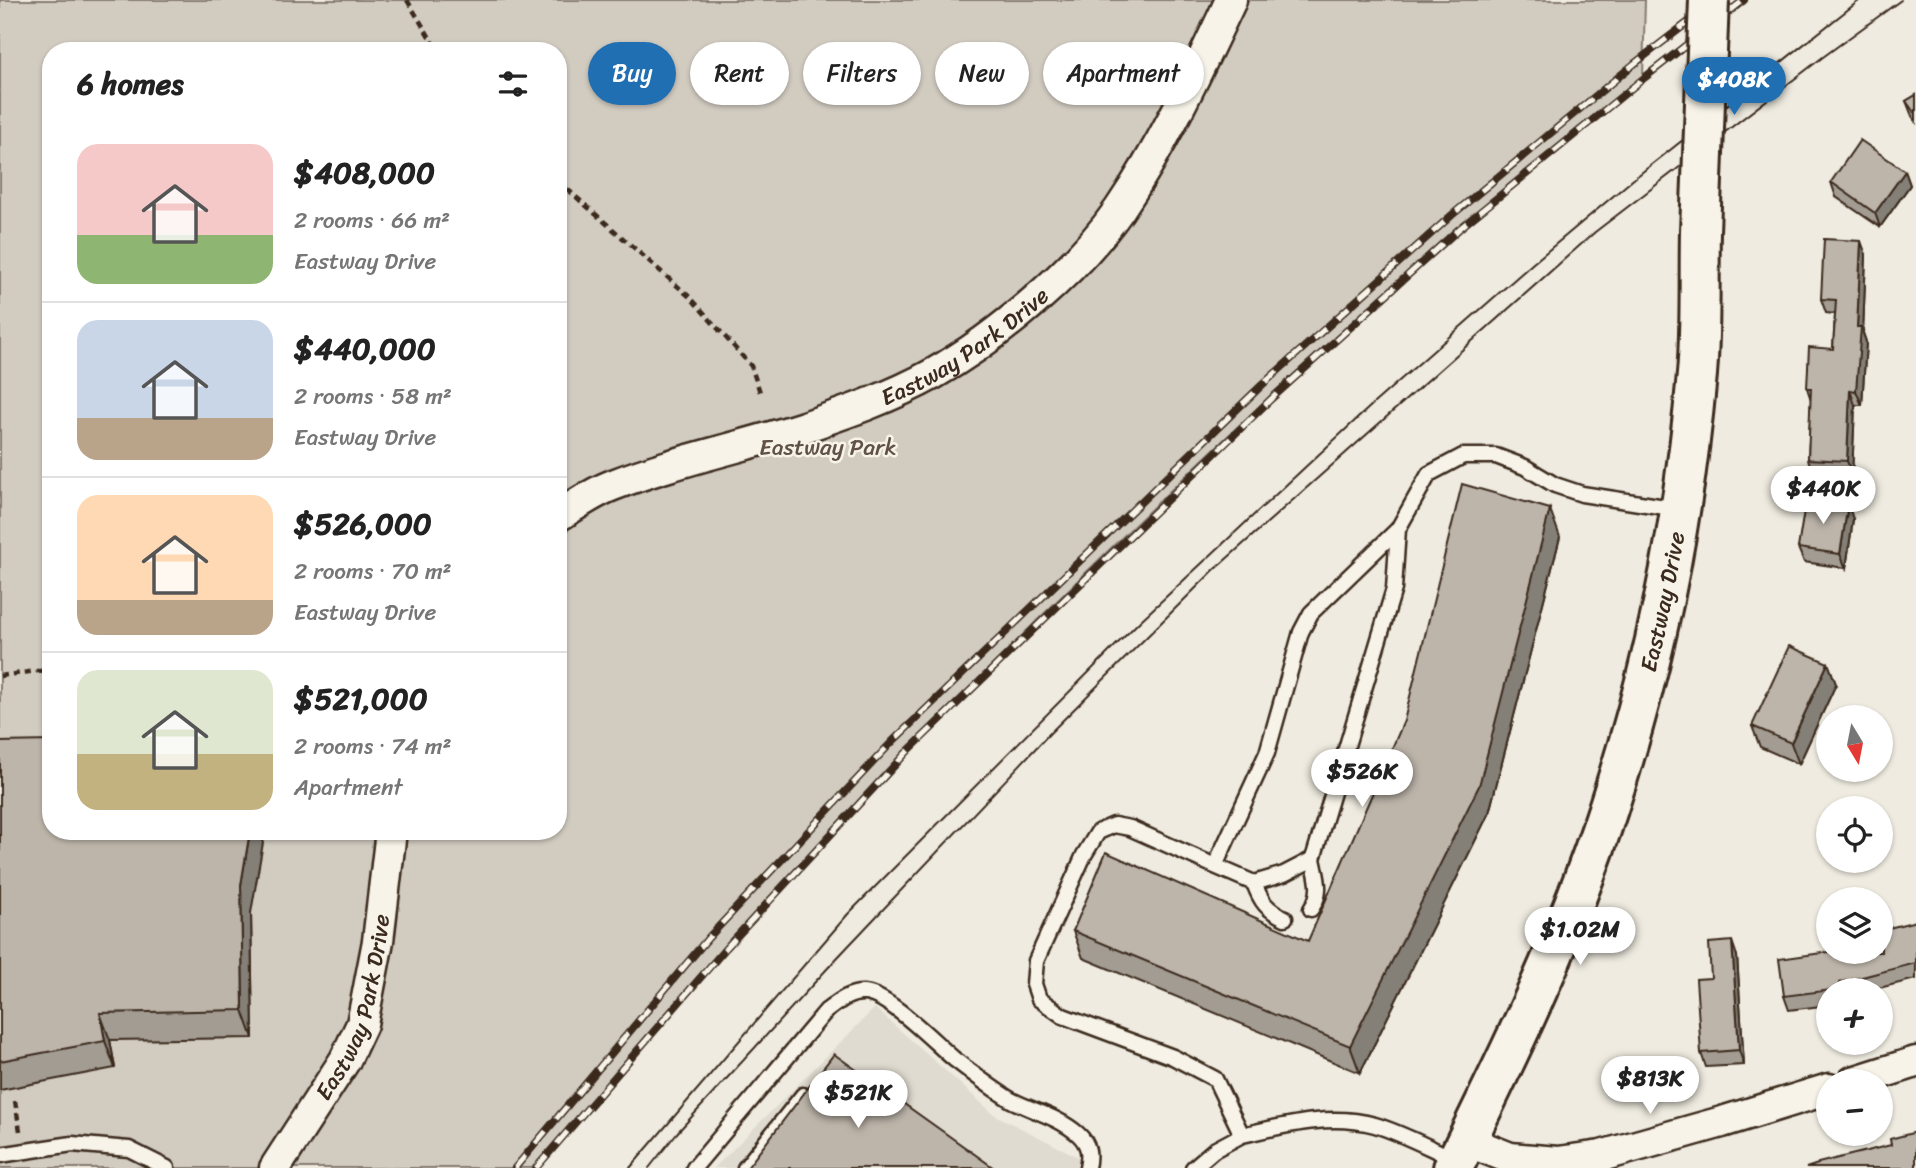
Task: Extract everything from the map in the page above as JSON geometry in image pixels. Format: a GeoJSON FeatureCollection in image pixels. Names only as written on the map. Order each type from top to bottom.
{"type":"FeatureCollection","features":[{"type":"Feature","properties":{"kind":"main road","name":"Eastway Drive"},"geometry":{"type":"LineString","coordinates":[[1459,1156],[1562,933],[1608,809],[1639,706],[1669,573],[1697,372],[1709,0]]}},
{"type":"Feature","properties":{"kind":"street","name":"Eastway Park Drive"},"geometry":{"type":"LineString","coordinates":[[567,511],[611,485],[796,429],[890,394],[932,374],[976,346],[1055,282],[1117,212],[1162,141],[1231,0]]}},
{"type":"Feature","properties":{"kind":"street","name":"Eastway Park Drive"},"geometry":{"type":"LineString","coordinates":[[275,1168],[345,1060],[362,1024],[378,941],[390,840]]}},
{"type":"Feature","properties":{"kind":"street"},"geometry":{"type":"LineString","coordinates":[[1893,1069],[1916,1062]]}},
{"type":"Feature","properties":{"kind":"street"},"geometry":{"type":"LineString","coordinates":[[1459,1156],[1558,1162],[1601,1156],[1816,1093]]}},
{"type":"Feature","properties":{"kind":"lane"},"geometry":{"type":"LineString","coordinates":[[1215,866],[1267,753],[1301,632],[1311,612],[1398,530],[1429,474],[1463,456],[1496,456],[1525,467],[1555,485],[1582,494],[1680,509]]}},
{"type":"Feature","properties":{"kind":"lane"},"geometry":{"type":"LineString","coordinates":[[1311,909],[1320,888],[1313,859],[1394,589],[1398,530]]}},
{"type":"Feature","properties":{"kind":"lane"},"geometry":{"type":"LineString","coordinates":[[1242,1135],[1214,1079],[1173,1057],[1063,1016],[1039,999],[1034,984],[1036,961],[1084,855],[1098,832],[1114,825],[1130,828],[1254,883],[1284,874],[1313,859]]}},
{"type":"Feature","properties":{"kind":"lane"},"geometry":{"type":"LineString","coordinates":[[1254,883],[1262,903],[1271,912],[1285,918]]}},
{"type":"Feature","properties":{"kind":"lane"},"geometry":{"type":"LineString","coordinates":[[694,1168],[826,1011],[844,997],[864,993],[880,998],[1009,1099],[1064,1124],[1080,1135],[1088,1146],[1087,1168]]}},
{"type":"Feature","properties":{"kind":"lane"},"geometry":{"type":"LineString","coordinates":[[745,1168],[809,1088]]}},
{"type":"Feature","properties":{"kind":"lane"},"geometry":{"type":"LineString","coordinates":[[1194,1168],[1214,1150],[1242,1135],[1310,1121],[1348,1121],[1376,1125],[1459,1156]]}},
{"type":"Feature","properties":{"kind":"lane"},"geometry":{"type":"LineString","coordinates":[[0,1155],[72,1144],[129,1149],[167,1168]]}},
{"type":"Feature","properties":{"kind":"path"},"geometry":{"type":"LineString","coordinates":[[407,0],[433,42]]}},
{"type":"Feature","properties":{"kind":"path"},"geometry":{"type":"LineString","coordinates":[[567,189],[691,298],[751,366],[761,395]]}},
{"type":"Feature","properties":{"kind":"path"},"geometry":{"type":"LineString","coordinates":[[0,676],[42,671]]}},
{"type":"Feature","properties":{"kind":"path"},"geometry":{"type":"LineString","coordinates":[[15,1101],[24,1152]]}},
{"type":"Feature","properties":{"kind":"shaded area"},"geometry":{"type":"Polygon","coordinates":[[[875,1008],[995,1115],[1100,1168],[714,1168],[875,1008]]]}},
{"type":"Feature","properties":{"kind":"green space","name":"Eastway Park"},"geometry":{"type":"Polygon","coordinates":[[[0,0],[1645,0],[1643,78],[1438,248],[1319,352],[1060,598],[857,804],[726,947],[599,1093],[538,1168],[0,1168],[0,0]]]}},
{"type":"Feature","properties":{"kind":"building"},"geometry":{"type":"Polygon","coordinates":[[[1916,95],[1916,115],[1906,101],[1916,95]]]}},
{"type":"Feature","properties":{"kind":"building"},"geometry":{"type":"Polygon","coordinates":[[[1860,140],[1905,171],[1875,213],[1831,182],[1860,140]]]}},
{"type":"Feature","properties":{"kind":"building"},"geometry":{"type":"Polygon","coordinates":[[[1824,239],[1861,241],[1857,327],[1861,327],[1856,391],[1850,390],[1847,461],[1808,459],[1811,388],[1807,388],[1809,347],[1833,349],[1836,300],[1821,299],[1824,239]]]}},
{"type":"Feature","properties":{"kind":"building"},"geometry":{"type":"Polygon","coordinates":[[[1462,484],[1550,509],[1479,786],[1350,1046],[1073,931],[1106,852],[1308,941],[1404,721],[1462,484]]]}},
{"type":"Feature","properties":{"kind":"building"},"geometry":{"type":"Polygon","coordinates":[[[1806,498],[1848,504],[1840,554],[1798,548],[1806,498]]]}},
{"type":"Feature","properties":{"kind":"building"},"geometry":{"type":"Polygon","coordinates":[[[1789,646],[1828,663],[1791,743],[1752,726],[1789,646]]]}},
{"type":"Feature","properties":{"kind":"building"},"geometry":{"type":"Polygon","coordinates":[[[42,741],[42,840],[248,840],[241,885],[243,1010],[100,1013],[105,1041],[0,1061],[0,742],[42,741]]]}},
{"type":"Feature","properties":{"kind":"building"},"geometry":{"type":"Polygon","coordinates":[[[1916,921],[1916,963],[1858,978],[1816,978],[1816,992],[1784,996],[1779,959],[1816,954],[1816,964],[1893,964],[1893,927],[1916,921]]]}},
{"type":"Feature","properties":{"kind":"building"},"geometry":{"type":"Polygon","coordinates":[[[1732,941],[1739,1050],[1701,1053],[1696,979],[1711,978],[1709,943],[1732,941]]]}},
{"type":"Feature","properties":{"kind":"building"},"geometry":{"type":"Polygon","coordinates":[[[834,1054],[994,1168],[747,1168],[834,1054]]]}},
{"type":"Feature","properties":{"kind":"building"},"geometry":{"type":"Polygon","coordinates":[[[1916,1132],[1916,1168],[1806,1168],[1893,1146],[1893,1138],[1916,1132]]]}},
{"type":"Feature","properties":{"kind":"tram line"},"geometry":{"type":"LineString","coordinates":[[630,1168],[848,914],[1140,621],[1374,403],[1532,264],[1636,177],[1860,0]]}},
{"type":"Feature","properties":{"kind":"tram line"},"geometry":{"type":"LineString","coordinates":[[649,1168],[676,1134],[837,958],[1050,733],[1214,570],[1595,232],[1901,0]]}},
{"type":"Feature","properties":{"kind":"railway"},"geometry":{"type":"LineString","coordinates":[[515,1168],[709,937],[892,742],[1262,385],[1452,215],[1634,64],[1717,0]]}},
{"type":"Feature","properties":{"kind":"railway"},"geometry":{"type":"LineString","coordinates":[[536,1168],[726,948],[906,753],[1271,399],[1459,229],[1744,0]]}}]}
